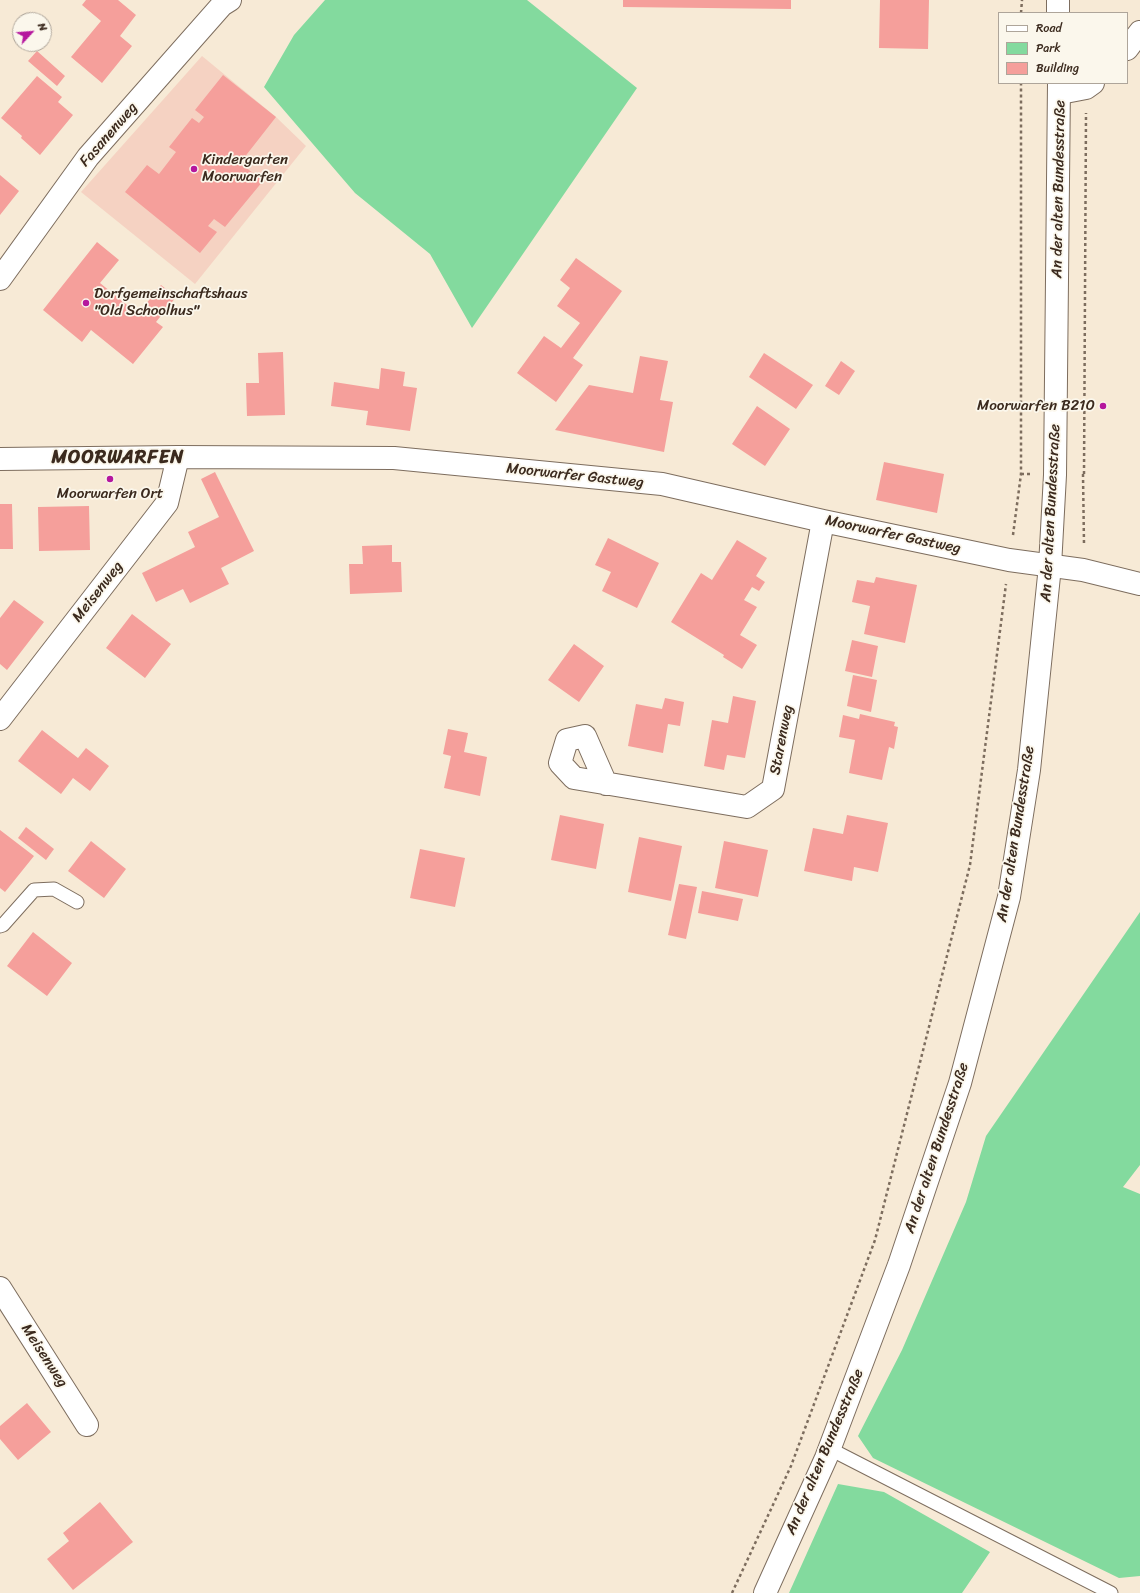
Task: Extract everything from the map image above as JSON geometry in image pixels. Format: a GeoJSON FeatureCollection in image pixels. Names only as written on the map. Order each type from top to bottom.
{"type":"FeatureCollection","features":[{"type":"Feature","properties":{"kind":"street","name":"Fasanenweg"},"geometry":{"type":"LineString","coordinates":[[0,279],[88,157],[222,5],[230,0]]}},
{"type":"Feature","properties":{"kind":"street"},"geometry":{"type":"LineString","coordinates":[[1058,0],[1058,12]]}},
{"type":"Feature","properties":{"kind":"street"},"geometry":{"type":"LineString","coordinates":[[1060,88],[1090,86]]}},
{"type":"Feature","properties":{"kind":"street","name":"An der alten Bundesstraße"},"geometry":{"type":"LineString","coordinates":[[765,1593],[830,1449],[899,1265],[960,1083],[1009,897],[1029,770],[1050,566],[1055,475],[1060,88]]}},
{"type":"Feature","properties":{"kind":"street","name":"Moorwarfer Gastweg"},"geometry":{"type":"LineString","coordinates":[[0,459],[178,457],[394,458],[662,484],[823,521],[1009,560],[1083,570],[1140,584]]}},
{"type":"Feature","properties":{"kind":"street","name":"Meisenweg"},"geometry":{"type":"LineString","coordinates":[[0,719],[167,503],[178,457]]}},
{"type":"Feature","properties":{"kind":"street","name":"Starenweg"},"geometry":{"type":"LineString","coordinates":[[606,784],[747,807],[773,789],[823,521]]}},
{"type":"Feature","properties":{"kind":"street","name":"Meisenweg"},"geometry":{"type":"LineString","coordinates":[[0,1288],[87,1425]]}},
{"type":"Feature","properties":{"kind":"lane"},"geometry":{"type":"LineString","coordinates":[[0,926],[3,925],[34,890],[54,889],[77,902]]}},
{"type":"Feature","properties":{"kind":"lane"},"geometry":{"type":"LineString","coordinates":[[830,1449],[1111,1593]]}},
{"type":"Feature","properties":{"kind":"path"},"geometry":{"type":"LineString","coordinates":[[1022,0],[1022,12]]}},
{"type":"Feature","properties":{"kind":"path"},"geometry":{"type":"LineString","coordinates":[[732,1593],[791,1466],[875,1240],[970,865],[1021,474],[1021,84]]}},
{"type":"Feature","properties":{"kind":"path"},"geometry":{"type":"LineString","coordinates":[[1084,474],[1090,86]]}},
{"type":"Feature","properties":{"kind":"shaded area","name":"Kindergarten Moorwarfen"},"geometry":{"type":"Polygon","coordinates":[[[202,56],[276,117],[306,146],[195,284],[81,192],[202,56]]]}},
{"type":"Feature","properties":{"kind":"green space"},"geometry":{"type":"Polygon","coordinates":[[[325,0],[527,0],[637,88],[472,328],[430,254],[355,193],[264,87],[294,35],[325,0]]]}},
{"type":"Feature","properties":{"kind":"green space"},"geometry":{"type":"Polygon","coordinates":[[[1140,912],[1140,1165],[1123,1187],[1140,1194],[1140,1576],[1119,1578],[873,1458],[858,1436],[902,1350],[966,1202],[986,1136],[1140,912]]]}},
{"type":"Feature","properties":{"kind":"green space"},"geometry":{"type":"Polygon","coordinates":[[[838,1484],[884,1492],[990,1552],[962,1593],[789,1593],[838,1484]]]}},
{"type":"Feature","properties":{"kind":"building"},"geometry":{"type":"Polygon","coordinates":[[[86,0],[118,0],[136,15],[120,36],[132,46],[102,83],[71,57],[101,21],[82,5],[86,0]]]}},
{"type":"Feature","properties":{"kind":"building"},"geometry":{"type":"Polygon","coordinates":[[[623,0],[791,0],[791,9],[623,7],[623,0]]]}},
{"type":"Feature","properties":{"kind":"building"},"geometry":{"type":"Polygon","coordinates":[[[880,0],[929,0],[928,49],[879,48],[880,0]]]}},
{"type":"Feature","properties":{"kind":"building"},"geometry":{"type":"Polygon","coordinates":[[[36,52],[38,52],[65,76],[57,86],[28,61],[36,52]]]}},
{"type":"Feature","properties":{"kind":"building","name":"Kindergarten Moorwarfen"},"geometry":{"type":"Polygon","coordinates":[[[223,75],[276,117],[240,163],[263,181],[225,227],[214,219],[208,226],[217,232],[200,253],[125,192],[147,165],[159,174],[176,152],[169,147],[192,118],[199,123],[204,117],[195,110],[223,75]]]}},
{"type":"Feature","properties":{"kind":"building"},"geometry":{"type":"Polygon","coordinates":[[[37,76],[62,97],[58,102],[73,115],[40,155],[21,138],[22,136],[1,118],[37,76]]]}},
{"type":"Feature","properties":{"kind":"building"},"geometry":{"type":"Polygon","coordinates":[[[0,175],[19,191],[0,215],[0,175]]]}},
{"type":"Feature","properties":{"kind":"building","name":"Dorfgemeinschaftshaus \"Old Schoolhus\""},"geometry":{"type":"Polygon","coordinates":[[[97,242],[119,260],[100,283],[138,314],[161,285],[176,297],[156,322],[163,327],[133,364],[91,330],[82,342],[43,310],[97,242]]]}},
{"type":"Feature","properties":{"kind":"building"},"geometry":{"type":"Polygon","coordinates":[[[576,258],[622,291],[573,358],[583,365],[556,402],[517,373],[544,336],[561,348],[580,323],[557,306],[570,288],[560,280],[576,258]]]}},
{"type":"Feature","properties":{"kind":"building"},"geometry":{"type":"Polygon","coordinates":[[[283,352],[285,415],[247,416],[246,383],[259,383],[258,353],[283,352]]]}},
{"type":"Feature","properties":{"kind":"building"},"geometry":{"type":"Polygon","coordinates":[[[764,353],[813,385],[796,409],[749,377],[764,353]]]}},
{"type":"Feature","properties":{"kind":"building"},"geometry":{"type":"Polygon","coordinates":[[[640,356],[668,361],[660,400],[673,402],[664,452],[555,430],[589,385],[633,393],[640,356]]]}},
{"type":"Feature","properties":{"kind":"building"},"geometry":{"type":"Polygon","coordinates":[[[841,361],[855,371],[839,395],[825,386],[841,361]]]}},
{"type":"Feature","properties":{"kind":"building"},"geometry":{"type":"Polygon","coordinates":[[[381,368],[405,372],[403,386],[417,388],[410,431],[366,425],[368,411],[331,406],[334,382],[379,389],[381,368]]]}},
{"type":"Feature","properties":{"kind":"building"},"geometry":{"type":"Polygon","coordinates":[[[757,406],[790,429],[765,466],[732,444],[757,406]]]}},
{"type":"Feature","properties":{"kind":"building"},"geometry":{"type":"Polygon","coordinates":[[[884,462],[944,474],[937,513],[876,500],[884,462]]]}},
{"type":"Feature","properties":{"kind":"building"},"geometry":{"type":"Polygon","coordinates":[[[215,472],[254,551],[221,568],[229,584],[190,603],[183,589],[156,602],[142,573],[195,547],[188,532],[219,517],[201,479],[215,472]]]}},
{"type":"Feature","properties":{"kind":"building"},"geometry":{"type":"Polygon","coordinates":[[[0,504],[12,504],[13,549],[0,549],[0,504]]]}},
{"type":"Feature","properties":{"kind":"building"},"geometry":{"type":"Polygon","coordinates":[[[89,506],[90,550],[39,551],[38,507],[89,506]]]}},
{"type":"Feature","properties":{"kind":"building"},"geometry":{"type":"Polygon","coordinates":[[[608,538],[659,563],[637,608],[602,591],[611,572],[595,565],[608,538]]]}},
{"type":"Feature","properties":{"kind":"building"},"geometry":{"type":"Polygon","coordinates":[[[737,540],[767,558],[756,576],[765,582],[759,591],[752,587],[744,600],[757,607],[740,635],[757,645],[742,669],[723,657],[724,655],[671,622],[701,573],[712,580],[737,540]]]}},
{"type":"Feature","properties":{"kind":"building"},"geometry":{"type":"Polygon","coordinates":[[[392,545],[392,562],[401,562],[402,592],[350,594],[349,564],[363,564],[362,546],[392,545]]]}},
{"type":"Feature","properties":{"kind":"building"},"geometry":{"type":"Polygon","coordinates":[[[876,577],[917,585],[905,643],[864,634],[870,606],[852,602],[857,580],[874,583],[876,577]]]}},
{"type":"Feature","properties":{"kind":"building"},"geometry":{"type":"Polygon","coordinates":[[[14,600],[44,622],[7,670],[0,664],[0,618],[14,600]]]}},
{"type":"Feature","properties":{"kind":"building"},"geometry":{"type":"Polygon","coordinates":[[[132,614],[171,644],[145,678],[106,648],[132,614]]]}},
{"type":"Feature","properties":{"kind":"building"},"geometry":{"type":"Polygon","coordinates":[[[852,640],[878,646],[872,677],[845,671],[852,640]]]}},
{"type":"Feature","properties":{"kind":"building"},"geometry":{"type":"Polygon","coordinates":[[[574,644],[604,666],[579,702],[548,680],[574,644]]]}},
{"type":"Feature","properties":{"kind":"building"},"geometry":{"type":"Polygon","coordinates":[[[853,675],[877,680],[871,712],[847,706],[853,675]]]}},
{"type":"Feature","properties":{"kind":"building"},"geometry":{"type":"Polygon","coordinates":[[[733,696],[756,701],[745,758],[727,755],[724,770],[704,766],[712,720],[728,723],[733,696]]]}},
{"type":"Feature","properties":{"kind":"building"},"geometry":{"type":"Polygon","coordinates":[[[665,698],[684,702],[680,726],[668,724],[663,753],[628,746],[636,704],[662,709],[665,698]]]}},
{"type":"Feature","properties":{"kind":"building"},"geometry":{"type":"Polygon","coordinates":[[[860,714],[895,722],[894,726],[898,727],[894,749],[889,747],[882,780],[849,773],[855,740],[839,737],[843,715],[859,719],[860,714]]]}},
{"type":"Feature","properties":{"kind":"building"},"geometry":{"type":"Polygon","coordinates":[[[448,729],[468,733],[464,752],[487,757],[480,796],[444,788],[451,756],[443,754],[448,729]]]}},
{"type":"Feature","properties":{"kind":"building"},"geometry":{"type":"Polygon","coordinates":[[[42,730],[78,758],[86,748],[109,766],[90,791],[73,778],[61,794],[18,761],[42,730]]]}},
{"type":"Feature","properties":{"kind":"building"},"geometry":{"type":"Polygon","coordinates":[[[560,815],[604,824],[596,869],[551,860],[560,815]]]}},
{"type":"Feature","properties":{"kind":"building"},"geometry":{"type":"Polygon","coordinates":[[[847,815],[888,823],[878,872],[854,867],[852,881],[804,871],[813,828],[843,834],[847,815]]]}},
{"type":"Feature","properties":{"kind":"building"},"geometry":{"type":"Polygon","coordinates":[[[26,827],[54,849],[46,860],[18,838],[26,827]]]}},
{"type":"Feature","properties":{"kind":"building"},"geometry":{"type":"Polygon","coordinates":[[[0,830],[34,856],[5,892],[0,888],[0,830]]]}},
{"type":"Feature","properties":{"kind":"building"},"geometry":{"type":"Polygon","coordinates":[[[639,837],[682,846],[671,901],[628,892],[639,837]]]}},
{"type":"Feature","properties":{"kind":"building"},"geometry":{"type":"Polygon","coordinates":[[[91,841],[126,869],[104,898],[68,871],[91,841]]]}},
{"type":"Feature","properties":{"kind":"building"},"geometry":{"type":"Polygon","coordinates":[[[724,841],[768,850],[758,897],[715,888],[724,841]]]}},
{"type":"Feature","properties":{"kind":"building"},"geometry":{"type":"Polygon","coordinates":[[[420,849],[465,858],[455,907],[410,898],[420,849]]]}},
{"type":"Feature","properties":{"kind":"building"},"geometry":{"type":"Polygon","coordinates":[[[679,884],[697,887],[686,939],[668,935],[679,884]]]}},
{"type":"Feature","properties":{"kind":"building"},"geometry":{"type":"Polygon","coordinates":[[[702,891],[743,899],[738,921],[698,913],[702,891]]]}},
{"type":"Feature","properties":{"kind":"building"},"geometry":{"type":"Polygon","coordinates":[[[33,932],[72,963],[47,996],[7,966],[33,932]]]}},
{"type":"Feature","properties":{"kind":"building"},"geometry":{"type":"Polygon","coordinates":[[[27,1403],[51,1432],[18,1460],[0,1439],[0,1426],[27,1403]]]}},
{"type":"Feature","properties":{"kind":"building"},"geometry":{"type":"Polygon","coordinates":[[[100,1502],[133,1542],[73,1590],[47,1559],[69,1541],[63,1533],[100,1502]]]}},
{"type":"Feature","properties":{"kind":"place","name":"Kindergarten Moorwarfen"},"geometry":{"type":"Point","coordinates":[194,169]}},
{"type":"Feature","properties":{"kind":"place","name":"Dorfgemeinschaftshaus \"Old Schoolhus\""},"geometry":{"type":"Point","coordinates":[86,303]}},
{"type":"Feature","properties":{"kind":"place","name":"Moorwarfen B210"},"geometry":{"type":"Point","coordinates":[1103,406]}},
{"type":"Feature","properties":{"kind":"place","name":"Moorwarfen Ort"},"geometry":{"type":"Point","coordinates":[110,479]}},
{"type":"Feature","properties":{"kind":"district","name":"MOORWARFEN"},"geometry":{"type":"Point","coordinates":[118,458]}}]}
